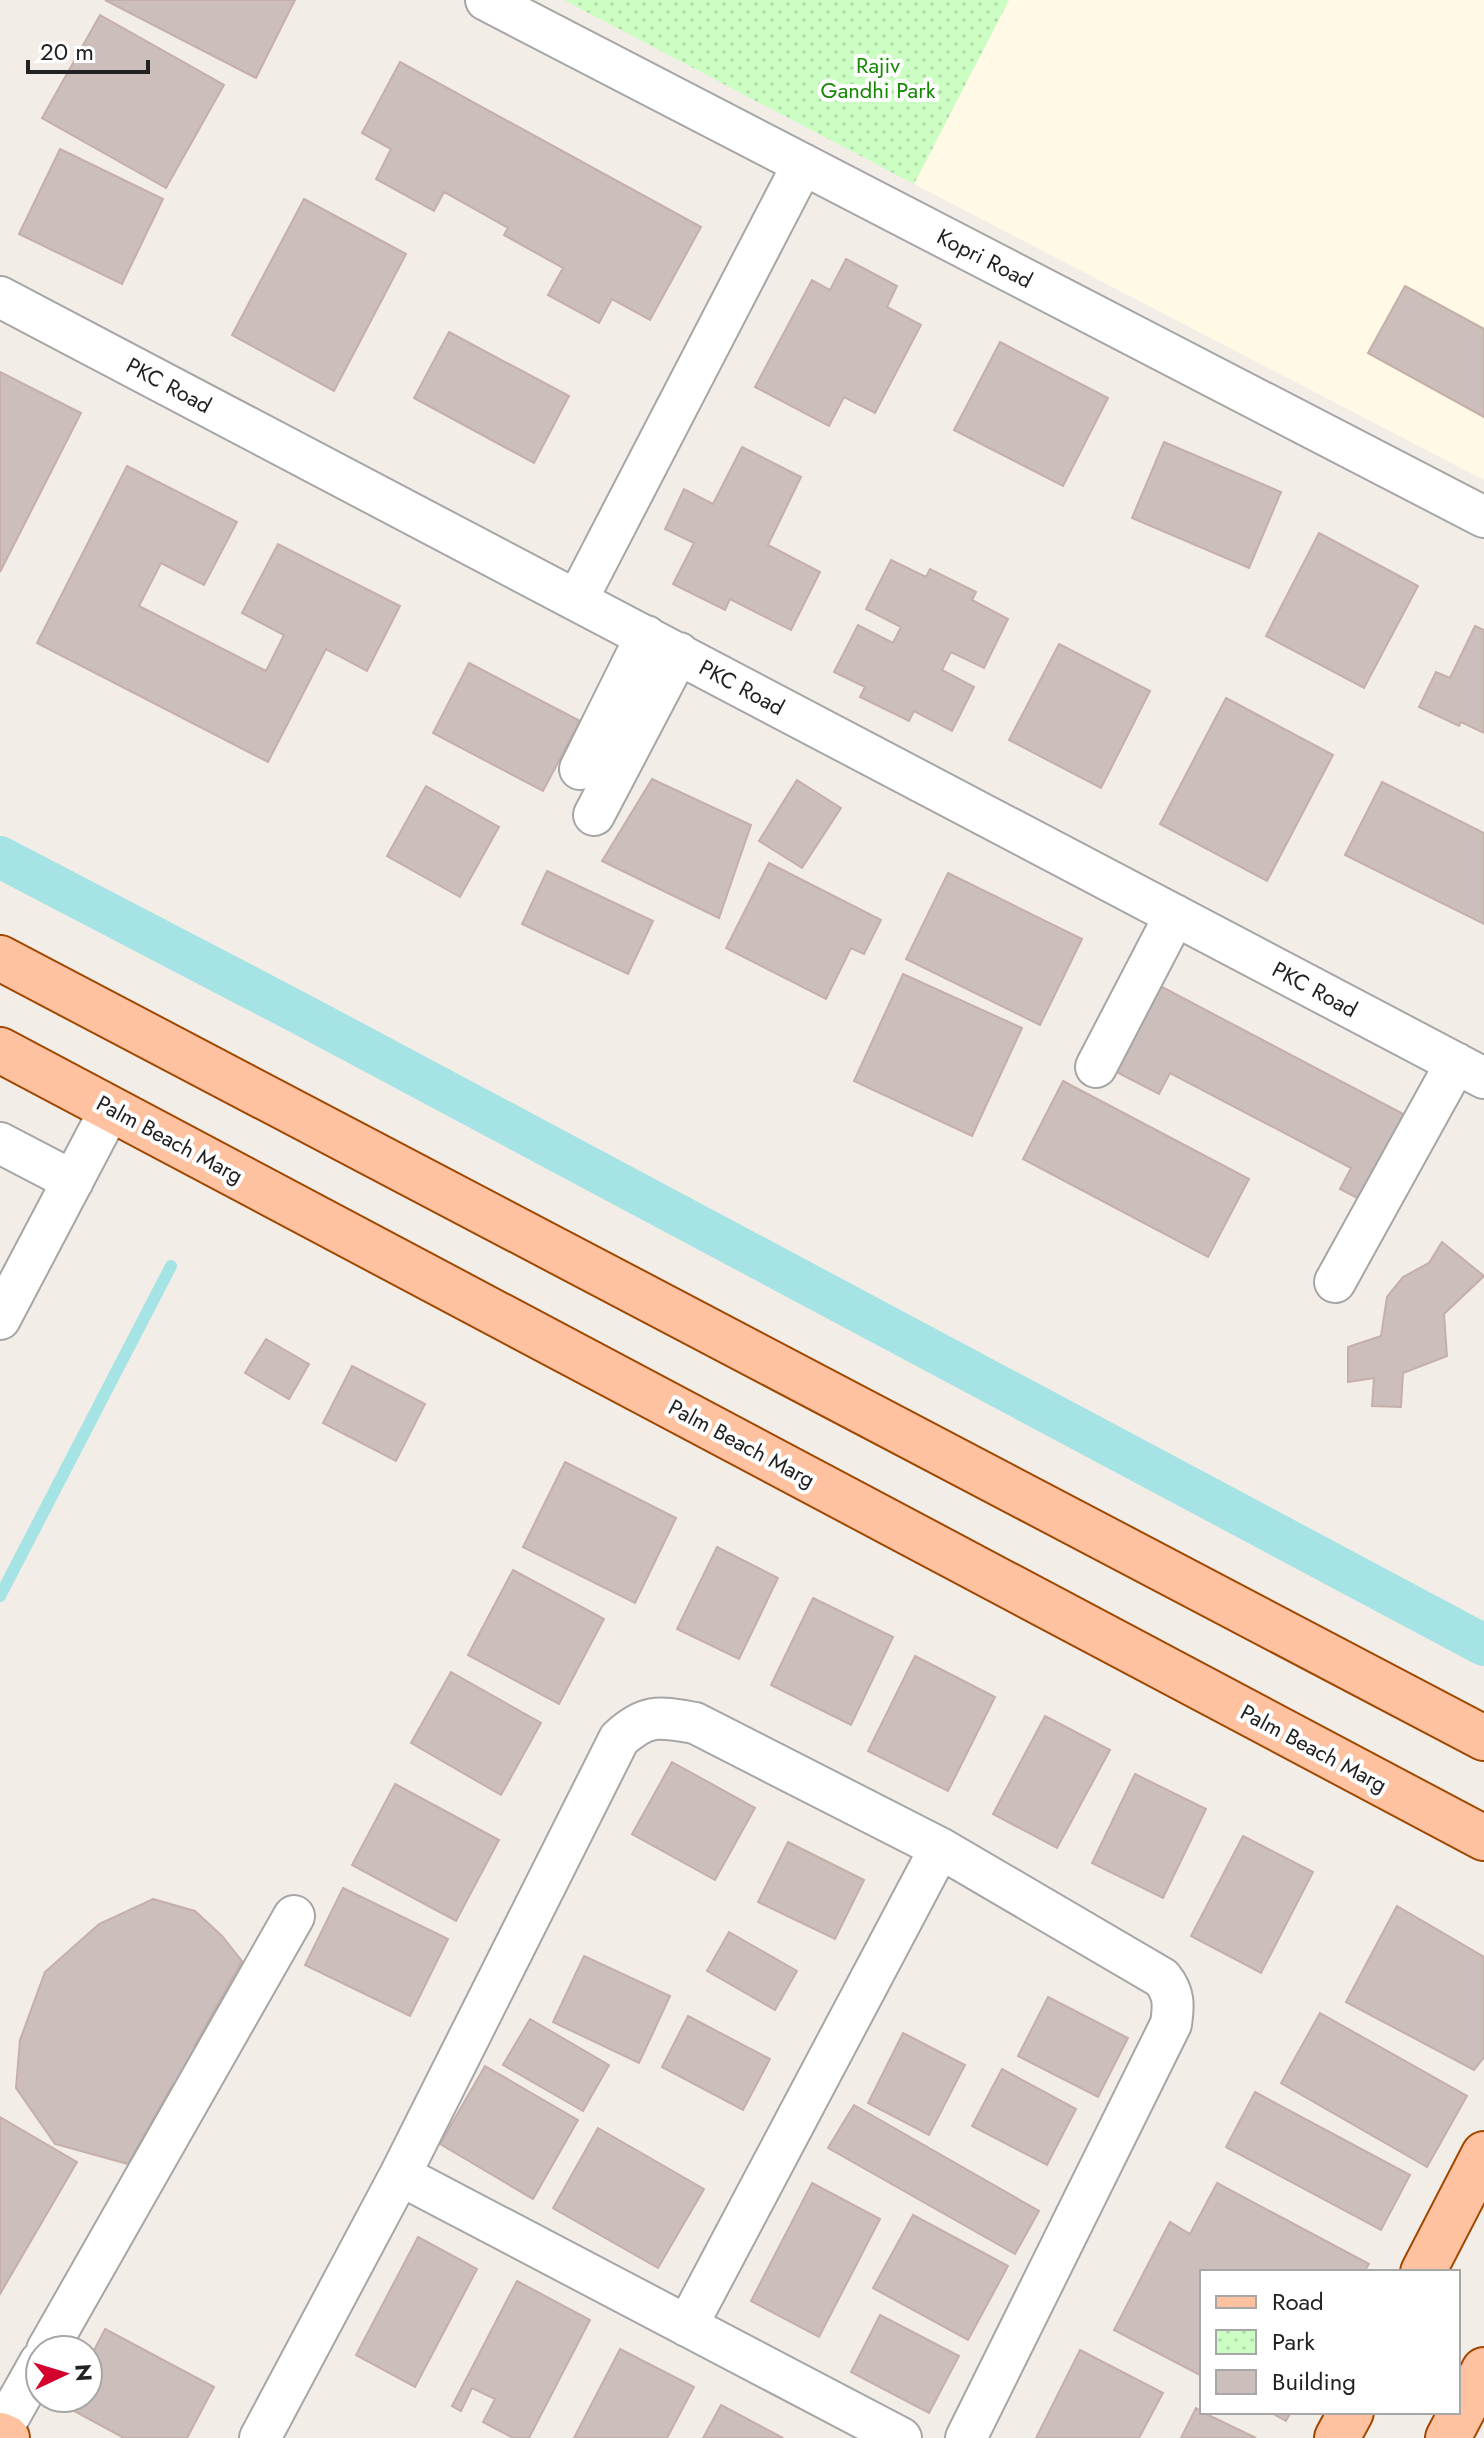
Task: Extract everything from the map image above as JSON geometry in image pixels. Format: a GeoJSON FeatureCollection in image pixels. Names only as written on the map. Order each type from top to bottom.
{"type":"FeatureCollection","features":[{"type":"Feature","properties":{"kind":"main road"},"geometry":{"type":"LineString","coordinates":[[0,958],[1484,1738]]}},
{"type":"Feature","properties":{"kind":"main road","name":"Palm Beach Marg"},"geometry":{"type":"LineString","coordinates":[[0,1050],[1484,1838]]}},
{"type":"Feature","properties":{"kind":"main road"},"geometry":{"type":"LineString","coordinates":[[1424,2270],[1484,2154]]}},
{"type":"Feature","properties":{"kind":"main road"},"geometry":{"type":"LineString","coordinates":[[1448,2438],[1484,2370]]}},
{"type":"Feature","properties":{"kind":"main road"},"geometry":{"type":"LineString","coordinates":[[1337,2438],[1350,2414]]}},
{"type":"Feature","properties":{"kind":"main road"},"geometry":{"type":"LineString","coordinates":[[0,2434],[7,2438]]}},
{"type":"Feature","properties":{"kind":"street","name":"Kopri Road"},"geometry":{"type":"LineString","coordinates":[[486,0],[1484,517]]}},
{"type":"Feature","properties":{"kind":"street"},"geometry":{"type":"LineString","coordinates":[[577,600],[803,164]]}},
{"type":"Feature","properties":{"kind":"street","name":"PKC Road"},"geometry":{"type":"LineString","coordinates":[[0,297],[1470,1070]]}},
{"type":"Feature","properties":{"kind":"street"},"geometry":{"type":"LineString","coordinates":[[580,769],[663,645]]}},
{"type":"Feature","properties":{"kind":"street"},"geometry":{"type":"LineString","coordinates":[[594,815],[663,645]]}},
{"type":"Feature","properties":{"kind":"street"},"geometry":{"type":"LineString","coordinates":[[1096,1067],[1175,915]]}},
{"type":"Feature","properties":{"kind":"street"},"geometry":{"type":"LineString","coordinates":[[1335,1282],[1470,1070]]}},
{"type":"Feature","properties":{"kind":"street"},"geometry":{"type":"LineString","coordinates":[[0,1319],[111,1108]]}},
{"type":"Feature","properties":{"kind":"street"},"geometry":{"type":"LineString","coordinates":[[0,1143],[73,1181]]}},
{"type":"Feature","properties":{"kind":"street"},"geometry":{"type":"LineString","coordinates":[[260,2438],[400,2175],[619,1739],[635,1724],[662,1718],[695,1723],[940,1848],[1162,1978],[1171,1990],[1174,2005],[1171,2024],[966,2438]]}},
{"type":"Feature","properties":{"kind":"street"},"geometry":{"type":"LineString","coordinates":[[687,2326],[940,1848]]}},
{"type":"Feature","properties":{"kind":"street"},"geometry":{"type":"LineString","coordinates":[[56,2334],[294,1916]]}},
{"type":"Feature","properties":{"kind":"street"},"geometry":{"type":"LineString","coordinates":[[400,2175],[901,2438]]}},
{"type":"Feature","properties":{"kind":"street"},"geometry":{"type":"LineString","coordinates":[[0,2434],[24,2391]]}},
{"type":"Feature","properties":{"kind":"shaded area"},"geometry":{"type":"Polygon","coordinates":[[[1009,0],[1484,0],[1484,480],[914,184],[1009,0]]]}},
{"type":"Feature","properties":{"kind":"green space","name":"Rajiv Gandhi Park"},"geometry":{"type":"Polygon","coordinates":[[[564,0],[1009,0],[914,184],[564,0]]]}},
{"type":"Feature","properties":{"kind":"building"},"geometry":{"type":"Polygon","coordinates":[[[105,0],[295,0],[256,78],[105,0]]]}},
{"type":"Feature","properties":{"kind":"building"},"geometry":{"type":"Polygon","coordinates":[[[100,15],[224,85],[166,188],[42,118],[100,15]]]}},
{"type":"Feature","properties":{"kind":"building"},"geometry":{"type":"Polygon","coordinates":[[[400,62],[701,227],[650,320],[612,299],[599,323],[548,295],[563,268],[504,235],[508,228],[444,192],[434,211],[376,179],[391,149],[362,133],[400,62]]]}},
{"type":"Feature","properties":{"kind":"building"},"geometry":{"type":"Polygon","coordinates":[[[60,149],[163,199],[122,284],[19,234],[60,149]]]}},
{"type":"Feature","properties":{"kind":"building"},"geometry":{"type":"Polygon","coordinates":[[[304,199],[406,254],[334,391],[232,335],[304,199]]]}},
{"type":"Feature","properties":{"kind":"building"},"geometry":{"type":"Polygon","coordinates":[[[846,259],[897,286],[887,307],[921,325],[875,413],[844,397],[829,426],[755,387],[812,280],[830,290],[846,259]]]}},
{"type":"Feature","properties":{"kind":"building"},"geometry":{"type":"Polygon","coordinates":[[[1405,286],[1484,329],[1484,417],[1368,353],[1405,286]]]}},
{"type":"Feature","properties":{"kind":"building"},"geometry":{"type":"Polygon","coordinates":[[[449,332],[569,396],[534,463],[414,398],[449,332]]]}},
{"type":"Feature","properties":{"kind":"building"},"geometry":{"type":"Polygon","coordinates":[[[1000,342],[1108,398],[1063,486],[954,430],[1000,342]]]}},
{"type":"Feature","properties":{"kind":"building"},"geometry":{"type":"Polygon","coordinates":[[[0,372],[81,413],[0,572],[0,372]]]}},
{"type":"Feature","properties":{"kind":"building"},"geometry":{"type":"Polygon","coordinates":[[[1164,442],[1281,492],[1249,568],[1132,518],[1164,442]]]}},
{"type":"Feature","properties":{"kind":"building"},"geometry":{"type":"Polygon","coordinates":[[[742,447],[801,477],[768,545],[820,572],[791,630],[730,599],[725,610],[673,584],[694,543],[665,529],[684,489],[713,504],[742,447]]]}},
{"type":"Feature","properties":{"kind":"building"},"geometry":{"type":"Polygon","coordinates":[[[127,466],[237,522],[204,585],[161,563],[139,606],[266,671],[284,635],[242,613],[278,544],[400,606],[367,671],[326,649],[268,762],[37,643],[127,466]]]}},
{"type":"Feature","properties":{"kind":"building"},"geometry":{"type":"Polygon","coordinates":[[[1319,533],[1418,586],[1364,688],[1266,636],[1319,533]]]}},
{"type":"Feature","properties":{"kind":"building"},"geometry":{"type":"Polygon","coordinates":[[[891,560],[926,577],[930,569],[976,592],[972,600],[1008,619],[984,668],[951,652],[942,670],[974,687],[952,731],[914,711],[909,721],[860,697],[865,687],[834,672],[858,625],[893,643],[901,627],[866,609],[891,560]]]}},
{"type":"Feature","properties":{"kind":"building"},"geometry":{"type":"Polygon","coordinates":[[[1475,626],[1484,630],[1484,733],[1461,722],[1459,726],[1419,707],[1436,672],[1450,678],[1475,626]]]}},
{"type":"Feature","properties":{"kind":"building"},"geometry":{"type":"Polygon","coordinates":[[[1059,644],[1150,691],[1101,788],[1009,740],[1059,644]]]}},
{"type":"Feature","properties":{"kind":"building"},"geometry":{"type":"Polygon","coordinates":[[[469,663],[580,721],[543,791],[433,733],[469,663]]]}},
{"type":"Feature","properties":{"kind":"building"},"geometry":{"type":"Polygon","coordinates":[[[1226,698],[1333,755],[1267,881],[1160,824],[1226,698]]]}},
{"type":"Feature","properties":{"kind":"building"},"geometry":{"type":"Polygon","coordinates":[[[652,779],[751,825],[719,918],[602,861],[652,779]]]}},
{"type":"Feature","properties":{"kind":"building"},"geometry":{"type":"Polygon","coordinates":[[[797,780],[841,808],[802,868],[759,841],[797,780]]]}},
{"type":"Feature","properties":{"kind":"building"},"geometry":{"type":"Polygon","coordinates":[[[1382,782],[1484,833],[1484,924],[1345,855],[1382,782]]]}},
{"type":"Feature","properties":{"kind":"building"},"geometry":{"type":"Polygon","coordinates":[[[426,786],[499,827],[460,897],[387,856],[426,786]]]}},
{"type":"Feature","properties":{"kind":"building"},"geometry":{"type":"Polygon","coordinates":[[[769,863],[881,920],[864,954],[851,948],[826,999],[726,948],[769,863]]]}},
{"type":"Feature","properties":{"kind":"building"},"geometry":{"type":"Polygon","coordinates":[[[547,871],[653,921],[628,974],[522,924],[547,871]]]}},
{"type":"Feature","properties":{"kind":"building"},"geometry":{"type":"Polygon","coordinates":[[[948,873],[1082,939],[1040,1025],[906,959],[948,873]]]}},
{"type":"Feature","properties":{"kind":"building"},"geometry":{"type":"Polygon","coordinates":[[[903,974],[1022,1028],[972,1136],[854,1081],[903,974]]]}},
{"type":"Feature","properties":{"kind":"building"},"geometry":{"type":"Polygon","coordinates":[[[1145,978],[1407,1116],[1363,1201],[1340,1189],[1351,1168],[1170,1073],[1159,1094],[1101,1064],[1145,978]]]}},
{"type":"Feature","properties":{"kind":"building"},"geometry":{"type":"Polygon","coordinates":[[[1063,1081],[1249,1179],[1208,1257],[1023,1159],[1063,1081]]]}},
{"type":"Feature","properties":{"kind":"building"},"geometry":{"type":"Polygon","coordinates":[[[1442,1242],[1484,1276],[1444,1314],[1447,1356],[1403,1373],[1401,1407],[1372,1406],[1374,1378],[1348,1382],[1348,1347],[1381,1336],[1387,1297],[1403,1277],[1429,1263],[1442,1242]]]}},
{"type":"Feature","properties":{"kind":"building"},"geometry":{"type":"Polygon","coordinates":[[[266,1339],[309,1364],[289,1399],[245,1373],[266,1339]]]}},
{"type":"Feature","properties":{"kind":"building"},"geometry":{"type":"Polygon","coordinates":[[[352,1366],[425,1404],[396,1461],[323,1423],[352,1366]]]}},
{"type":"Feature","properties":{"kind":"building"},"geometry":{"type":"Polygon","coordinates":[[[565,1462],[676,1518],[635,1603],[523,1547],[565,1462]]]}},
{"type":"Feature","properties":{"kind":"building"},"geometry":{"type":"Polygon","coordinates":[[[717,1547],[778,1578],[739,1659],[677,1629],[717,1547]]]}},
{"type":"Feature","properties":{"kind":"building"},"geometry":{"type":"Polygon","coordinates":[[[513,1570],[604,1619],[559,1704],[468,1655],[513,1570]]]}},
{"type":"Feature","properties":{"kind":"building"},"geometry":{"type":"Polygon","coordinates":[[[813,1598],[893,1637],[851,1725],[771,1685],[813,1598]]]}},
{"type":"Feature","properties":{"kind":"building"},"geometry":{"type":"Polygon","coordinates":[[[915,1656],[995,1697],[948,1791],[868,1751],[915,1656]]]}},
{"type":"Feature","properties":{"kind":"building"},"geometry":{"type":"Polygon","coordinates":[[[451,1672],[541,1723],[501,1795],[411,1743],[451,1672]]]}},
{"type":"Feature","properties":{"kind":"building"},"geometry":{"type":"Polygon","coordinates":[[[1045,1716],[1110,1750],[1057,1848],[993,1814],[1045,1716]]]}},
{"type":"Feature","properties":{"kind":"building"},"geometry":{"type":"Polygon","coordinates":[[[672,1762],[755,1808],[715,1880],[632,1834],[672,1762]]]}},
{"type":"Feature","properties":{"kind":"building"},"geometry":{"type":"Polygon","coordinates":[[[1135,1774],[1206,1809],[1163,1898],[1092,1863],[1135,1774]]]}},
{"type":"Feature","properties":{"kind":"building"},"geometry":{"type":"Polygon","coordinates":[[[395,1784],[499,1840],[456,1921],[352,1865],[395,1784]]]}},
{"type":"Feature","properties":{"kind":"building"},"geometry":{"type":"Polygon","coordinates":[[[1243,1836],[1313,1872],[1261,1973],[1191,1936],[1243,1836]]]}},
{"type":"Feature","properties":{"kind":"building"},"geometry":{"type":"Polygon","coordinates":[[[788,1842],[864,1880],[835,1939],[758,1902],[788,1842]]]}},
{"type":"Feature","properties":{"kind":"building"},"geometry":{"type":"Polygon","coordinates":[[[343,1888],[448,1939],[410,2016],[305,1965],[343,1888]]]}},
{"type":"Feature","properties":{"kind":"building"},"geometry":{"type":"Polygon","coordinates":[[[153,1899],[195,1911],[222,1936],[242,1961],[195,2045],[204,2050],[182,2088],[173,2084],[128,2164],[55,2144],[16,2088],[20,2040],[45,1972],[99,1924],[153,1899]]]}},
{"type":"Feature","properties":{"kind":"building"},"geometry":{"type":"Polygon","coordinates":[[[1397,1906],[1484,1957],[1484,2057],[1474,2070],[1346,2002],[1397,1906]]]}},
{"type":"Feature","properties":{"kind":"building"},"geometry":{"type":"Polygon","coordinates":[[[729,1932],[797,1971],[775,2010],[707,1971],[729,1932]]]}},
{"type":"Feature","properties":{"kind":"building"},"geometry":{"type":"Polygon","coordinates":[[[584,1956],[670,1996],[639,2063],[553,2022],[584,1956]]]}},
{"type":"Feature","properties":{"kind":"building"},"geometry":{"type":"Polygon","coordinates":[[[1048,1997],[1128,2038],[1098,2097],[1018,2056],[1048,1997]]]}},
{"type":"Feature","properties":{"kind":"building"},"geometry":{"type":"Polygon","coordinates":[[[1320,2013],[1467,2096],[1427,2167],[1281,2083],[1320,2013]]]}},
{"type":"Feature","properties":{"kind":"building"},"geometry":{"type":"Polygon","coordinates":[[[688,2016],[770,2059],[743,2110],[662,2067],[688,2016]]]}},
{"type":"Feature","properties":{"kind":"building"},"geometry":{"type":"Polygon","coordinates":[[[530,2019],[609,2065],[583,2111],[503,2065],[530,2019]]]}},
{"type":"Feature","properties":{"kind":"building"},"geometry":{"type":"Polygon","coordinates":[[[903,2033],[965,2065],[929,2135],[868,2103],[903,2033]]]}},
{"type":"Feature","properties":{"kind":"building"},"geometry":{"type":"Polygon","coordinates":[[[485,2066],[578,2120],[533,2199],[440,2144],[485,2066]]]}},
{"type":"Feature","properties":{"kind":"building"},"geometry":{"type":"Polygon","coordinates":[[[1002,2069],[1076,2109],[1047,2165],[972,2126],[1002,2069]]]}},
{"type":"Feature","properties":{"kind":"building"},"geometry":{"type":"Polygon","coordinates":[[[1255,2092],[1410,2175],[1381,2230],[1226,2147],[1255,2092]]]}},
{"type":"Feature","properties":{"kind":"building"},"geometry":{"type":"Polygon","coordinates":[[[854,2105],[1039,2211],[1015,2254],[828,2148],[854,2105]]]}},
{"type":"Feature","properties":{"kind":"building"},"geometry":{"type":"Polygon","coordinates":[[[0,2117],[77,2162],[0,2294],[0,2117]]]}},
{"type":"Feature","properties":{"kind":"building"},"geometry":{"type":"Polygon","coordinates":[[[598,2128],[704,2189],[658,2268],[553,2208],[598,2128]]]}},
{"type":"Feature","properties":{"kind":"building"},"geometry":{"type":"Polygon","coordinates":[[[812,2183],[880,2219],[819,2337],[751,2301],[812,2183]]]}},
{"type":"Feature","properties":{"kind":"building"},"geometry":{"type":"Polygon","coordinates":[[[1217,2183],[1369,2264],[1365,2270],[1200,2270],[1200,2375],[1114,2330],[1170,2222],[1190,2234],[1217,2183]]]}},
{"type":"Feature","properties":{"kind":"building"},"geometry":{"type":"Polygon","coordinates":[[[913,2215],[1008,2266],[968,2340],[873,2288],[913,2215]]]}},
{"type":"Feature","properties":{"kind":"building"},"geometry":{"type":"Polygon","coordinates":[[[418,2237],[477,2269],[415,2387],[356,2355],[418,2237]]]}},
{"type":"Feature","properties":{"kind":"building"},"geometry":{"type":"Polygon","coordinates":[[[517,2281],[590,2320],[529,2438],[513,2438],[483,2422],[495,2399],[472,2388],[461,2411],[452,2406],[517,2281]]]}},
{"type":"Feature","properties":{"kind":"building"},"geometry":{"type":"Polygon","coordinates":[[[880,2315],[959,2356],[929,2413],[851,2372],[880,2315]]]}},
{"type":"Feature","properties":{"kind":"building"},"geometry":{"type":"Polygon","coordinates":[[[105,2329],[214,2387],[187,2438],[124,2438],[80,2414],[104,2414],[102,2334],[105,2329]]]}},
{"type":"Feature","properties":{"kind":"building"},"geometry":{"type":"Polygon","coordinates":[[[620,2349],[694,2387],[667,2438],[574,2438],[620,2349]]]}},
{"type":"Feature","properties":{"kind":"building"},"geometry":{"type":"Polygon","coordinates":[[[1080,2350],[1163,2393],[1139,2438],[1036,2438],[1080,2350]]]}},
{"type":"Feature","properties":{"kind":"building"},"geometry":{"type":"Polygon","coordinates":[[[721,2405],[783,2438],[703,2438],[721,2405]]]}},
{"type":"Feature","properties":{"kind":"building"},"geometry":{"type":"Polygon","coordinates":[[[1196,2408],[1200,2414],[1206,2414],[1256,2438],[1181,2438],[1196,2408]]]}},
{"type":"Feature","properties":{"kind":"building"},"geometry":{"type":"Polygon","coordinates":[[[1274,2414],[1290,2414],[1286,2421],[1274,2414]]]}},
{"type":"Feature","properties":{"kind":"waterway"},"geometry":{"type":"LineString","coordinates":[[0,857],[301,1014],[1484,1645]]}},
{"type":"Feature","properties":{"kind":"waterway"},"geometry":{"type":"LineString","coordinates":[[0,1596],[171,1266]]}}]}
